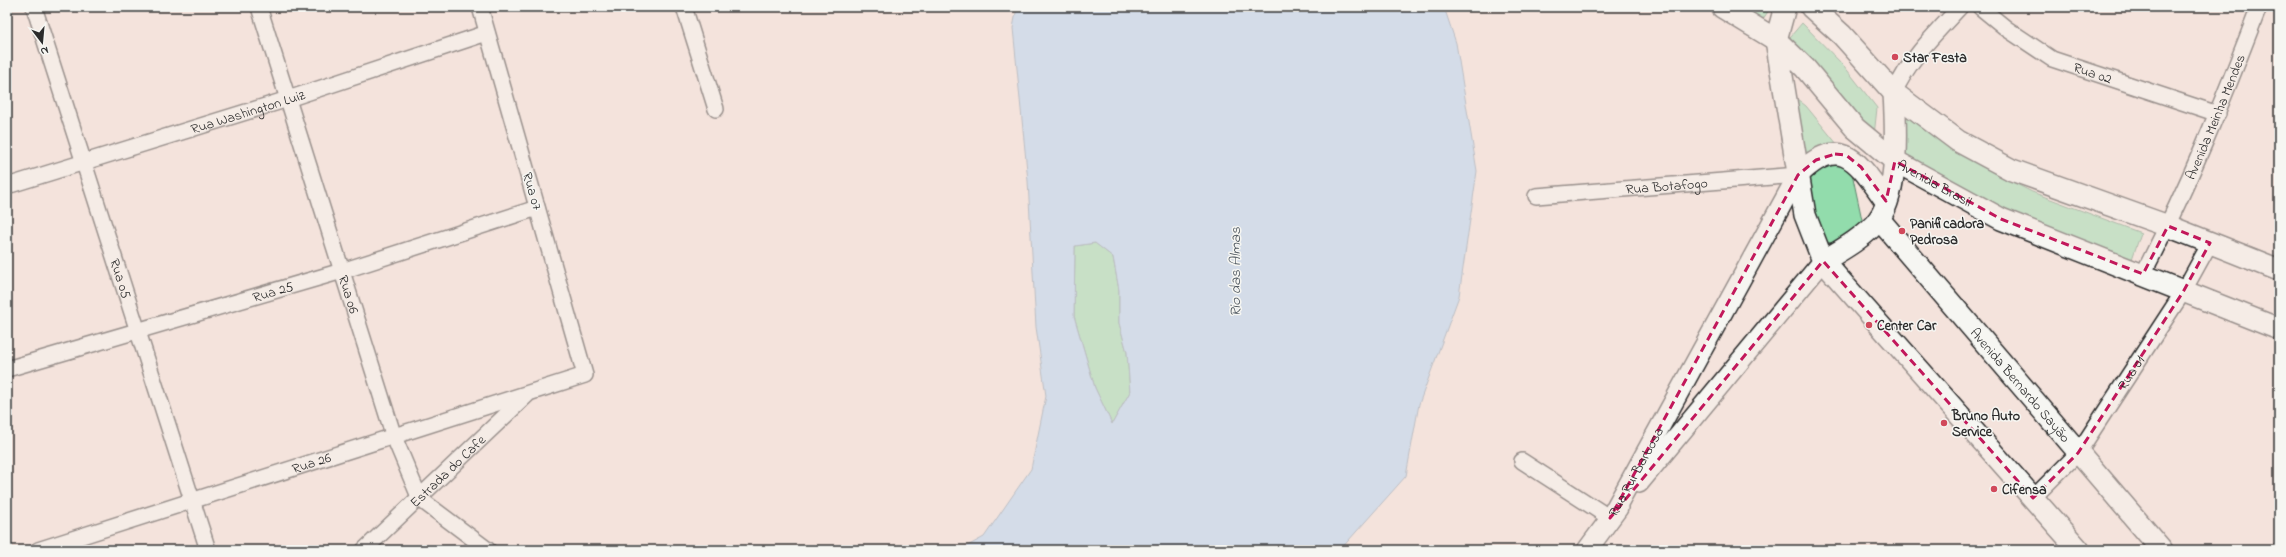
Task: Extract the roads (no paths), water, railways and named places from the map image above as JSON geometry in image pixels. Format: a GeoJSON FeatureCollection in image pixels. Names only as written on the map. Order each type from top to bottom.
{"type":"FeatureCollection","features":[{"type":"Feature","properties":{"kind":"main road","name":"Avenida Brasil"},"geometry":{"type":"LineString","coordinates":[[1722,7],[1776,40],[1805,68],[1855,128],[1895,162],[2001,219],[2279,329]]}},
{"type":"Feature","properties":{"kind":"main road"},"geometry":{"type":"LineString","coordinates":[[1785,7],[1776,40],[1805,215],[1823,261],[2079,550]]}},
{"type":"Feature","properties":{"kind":"main road"},"geometry":{"type":"LineString","coordinates":[[1811,7],[1842,35],[1894,93],[1958,141],[2012,170],[2168,226],[2279,270]]}},
{"type":"Feature","properties":{"kind":"main road"},"geometry":{"type":"LineString","coordinates":[[1823,261],[1851,244],[1883,210],[1895,162],[1894,93]]}},
{"type":"Feature","properties":{"kind":"main road","name":"Avenida Bernardo Sayão"},"geometry":{"type":"LineString","coordinates":[[1798,175],[1812,162],[1824,156],[1835,154],[1846,155],[1860,167],[1883,210],[2078,453],[2162,550]]}},
{"type":"Feature","properties":{"kind":"street","name":"Rua 05"},"geometry":{"type":"LineString","coordinates":[[34,7],[208,550]]}},
{"type":"Feature","properties":{"kind":"street","name":"Rua 06"},"geometry":{"type":"LineString","coordinates":[[259,7],[394,437],[420,499]]}},
{"type":"Feature","properties":{"kind":"street","name":"Rua 07"},"geometry":{"type":"LineString","coordinates":[[480,7],[585,375]]}},
{"type":"Feature","properties":{"kind":"street"},"geometry":{"type":"LineString","coordinates":[[684,7],[716,109]]}},
{"type":"Feature","properties":{"kind":"street"},"geometry":{"type":"LineString","coordinates":[[1894,93],[1902,73],[1960,7]]}},
{"type":"Feature","properties":{"kind":"street","name":"Rua 02"},"geometry":{"type":"LineString","coordinates":[[1980,7],[2007,29],[2052,58],[2218,114]]}},
{"type":"Feature","properties":{"kind":"street","name":"Avenida Meinha Mendes"},"geometry":{"type":"LineString","coordinates":[[2143,274],[2168,226],[2218,114],[2259,7]]}},
{"type":"Feature","properties":{"kind":"street","name":"Rua Washington Luiz"},"geometry":{"type":"LineString","coordinates":[[7,186],[288,99],[487,33]]}},
{"type":"Feature","properties":{"kind":"street","name":"Rua Botafogo"},"geometry":{"type":"LineString","coordinates":[[1536,196],[1798,175]]}},
{"type":"Feature","properties":{"kind":"street","name":"Rua Rui Barbosa"},"geometry":{"type":"LineString","coordinates":[[1610,518],[1798,175]]}},
{"type":"Feature","properties":{"kind":"street","name":"Rua 25"},"geometry":{"type":"LineString","coordinates":[[7,369],[342,271],[537,208]]}},
{"type":"Feature","properties":{"kind":"street","name":"Rua 01"},"geometry":{"type":"LineString","coordinates":[[2033,498],[2078,453],[2183,292],[2210,243]]}},
{"type":"Feature","properties":{"kind":"street","name":"Rua Rui Barbosa"},"geometry":{"type":"LineString","coordinates":[[1610,518],[1823,261]]}},
{"type":"Feature","properties":{"kind":"street","name":"Rua 26"},"geometry":{"type":"LineString","coordinates":[[38,550],[192,502],[585,375]]}},
{"type":"Feature","properties":{"kind":"street","name":"Estrada do Cafe"},"geometry":{"type":"LineString","coordinates":[[364,550],[420,499],[530,392]]}},
{"type":"Feature","properties":{"kind":"street"},"geometry":{"type":"LineString","coordinates":[[1522,461],[1610,518],[1587,550]]}},
{"type":"Feature","properties":{"kind":"street"},"geometry":{"type":"LineString","coordinates":[[420,499],[488,550]]}},
{"type":"Feature","properties":{"kind":"water","name":"Rio das Almas"},"geometry":{"type":"Polygon","coordinates":[[[1017,7],[1444,7],[1456,43],[1477,171],[1459,296],[1419,404],[1406,476],[1340,550],[960,550],[984,537],[1031,469],[1046,396],[1036,327],[1028,181],[1013,28],[1017,7]],[[1095,243],[1075,246],[1074,316],[1095,388],[1112,424],[1130,392],[1127,352],[1119,323],[1119,290],[1113,257],[1095,243]]]}},
{"type":"Feature","properties":{"kind":"place","name":"Star Festa"},"geometry":{"type":"Point","coordinates":[1895,57]}},
{"type":"Feature","properties":{"kind":"place","name":"Panificadora Pedrosa"},"geometry":{"type":"Point","coordinates":[1902,231]}},
{"type":"Feature","properties":{"kind":"place","name":"Center Car"},"geometry":{"type":"Point","coordinates":[1869,325]}},
{"type":"Feature","properties":{"kind":"place","name":"Bruno Auto Service"},"geometry":{"type":"Point","coordinates":[1944,423]}},
{"type":"Feature","properties":{"kind":"place","name":"Cifensa"},"geometry":{"type":"Point","coordinates":[1994,489]}}]}
